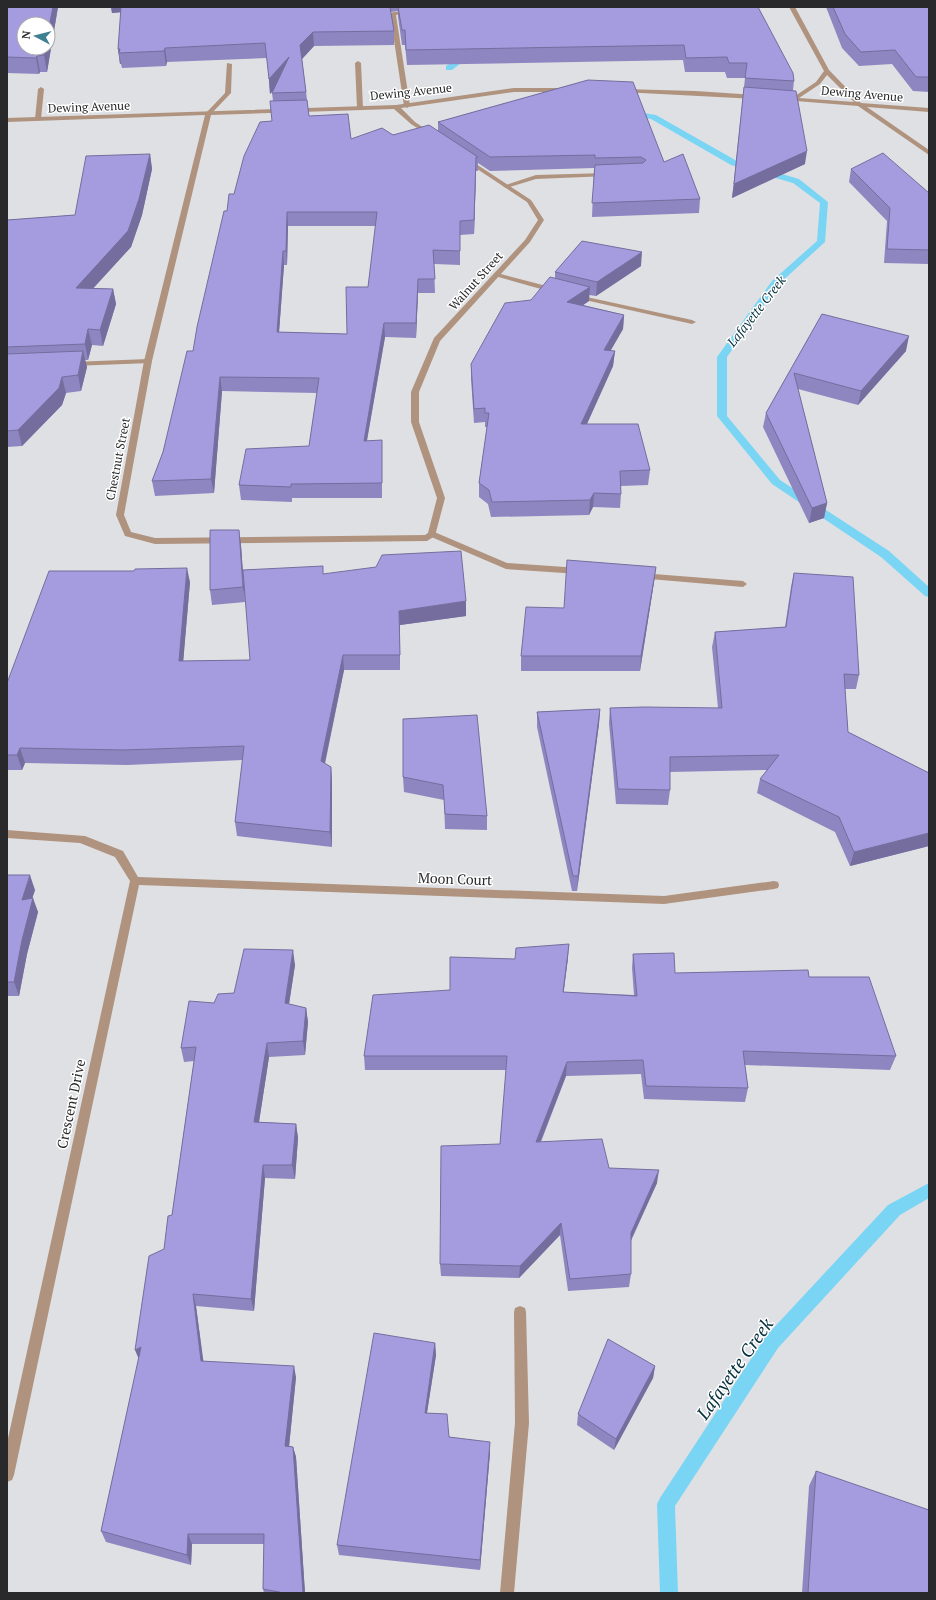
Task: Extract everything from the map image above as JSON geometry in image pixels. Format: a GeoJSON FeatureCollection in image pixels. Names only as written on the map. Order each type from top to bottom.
{"type":"FeatureCollection","features":[{"type":"Feature","properties":{"kind":"street"},"geometry":{"type":"LineString","coordinates":[[792,7],[827,71],[860,106],[929,153]]}},
{"type":"Feature","properties":{"kind":"street"},"geometry":{"type":"LineString","coordinates":[[407,106],[393,14],[416,13]]}},
{"type":"Feature","properties":{"kind":"street"},"geometry":{"type":"LineString","coordinates":[[358,63],[360,108]]}},
{"type":"Feature","properties":{"kind":"street"},"geometry":{"type":"LineString","coordinates":[[208,114],[228,93],[229,64]]}},
{"type":"Feature","properties":{"kind":"street","name":"Dewing Avenue"},"geometry":{"type":"LineString","coordinates":[[793,100],[818,83],[827,71]]}},
{"type":"Feature","properties":{"kind":"street"},"geometry":{"type":"LineString","coordinates":[[38,119],[41,89]]}},
{"type":"Feature","properties":{"kind":"street","name":"Dewing Avenue"},"geometry":{"type":"LineString","coordinates":[[7,120],[396,107],[514,90],[577,90]]}},
{"type":"Feature","properties":{"kind":"street"},"geometry":{"type":"LineString","coordinates":[[616,91],[695,93],[763,98]]}},
{"type":"Feature","properties":{"kind":"street","name":"Dewing Avenue"},"geometry":{"type":"LineString","coordinates":[[778,99],[929,110]]}},
{"type":"Feature","properties":{"kind":"street"},"geometry":{"type":"LineString","coordinates":[[396,107],[413,123],[440,141]]}},
{"type":"Feature","properties":{"kind":"street","name":"Chestnut Street"},"geometry":{"type":"LineString","coordinates":[[208,114],[148,361],[120,515],[128,534],[156,541],[426,538],[432,534]]}},
{"type":"Feature","properties":{"kind":"street","name":"Walnut Street"},"geometry":{"type":"LineString","coordinates":[[432,534],[441,498],[415,422],[415,392],[437,340],[528,241],[541,220],[529,201],[459,154]]}},
{"type":"Feature","properties":{"kind":"street"},"geometry":{"type":"LineString","coordinates":[[506,186],[536,177],[618,175]]}},
{"type":"Feature","properties":{"kind":"street"},"geometry":{"type":"LineString","coordinates":[[497,275],[563,293],[692,322]]}},
{"type":"Feature","properties":{"kind":"street"},"geometry":{"type":"LineString","coordinates":[[62,365],[148,361]]}},
{"type":"Feature","properties":{"kind":"street"},"geometry":{"type":"LineString","coordinates":[[432,534],[506,566],[590,572]]}},
{"type":"Feature","properties":{"kind":"street"},"geometry":{"type":"LineString","coordinates":[[636,576],[743,584]]}},
{"type":"Feature","properties":{"kind":"street"},"geometry":{"type":"LineString","coordinates":[[7,834],[81,839],[119,854],[135,881]]}},
{"type":"Feature","properties":{"kind":"street","name":"Moon Court"},"geometry":{"type":"LineString","coordinates":[[135,881],[664,900],[774,885]]}},
{"type":"Feature","properties":{"kind":"street","name":"Crescent Drive"},"geometry":{"type":"LineString","coordinates":[[7,1476],[135,881]]}},
{"type":"Feature","properties":{"kind":"street"},"geometry":{"type":"LineString","coordinates":[[507,1593],[522,1423],[520,1312]]}},
{"type":"Feature","properties":{"kind":"building"},"geometry":{"type":"Polygon","coordinates":[[[7,7],[53,7],[51,16],[16,16],[16,56],[37,56],[36,58],[7,57],[7,7]]]}},
{"type":"Feature","properties":{"kind":"building"},"geometry":{"type":"Polygon","coordinates":[[[121,7],[390,7],[394,31],[313,32],[300,45],[306,92],[272,93],[289,57],[269,79],[265,43],[165,48],[164,51],[119,53],[121,7]]]}},
{"type":"Feature","properties":{"kind":"building"},"geometry":{"type":"Polygon","coordinates":[[[398,7],[758,7],[793,73],[794,81],[745,78],[747,63],[729,63],[727,57],[686,58],[684,45],[406,50],[405,30],[402,30],[398,7]]]}},
{"type":"Feature","properties":{"kind":"building"},"geometry":{"type":"Polygon","coordinates":[[[833,7],[929,7],[929,77],[916,77],[895,50],[861,52],[845,34],[833,7]]]}},
{"type":"Feature","properties":{"kind":"building"},"geometry":{"type":"Polygon","coordinates":[[[588,80],[633,82],[664,162],[683,154],[700,199],[592,203],[595,165],[643,163],[646,160],[641,157],[595,158],[595,155],[490,157],[438,122],[588,80]]]}},
{"type":"Feature","properties":{"kind":"building"},"geometry":{"type":"Polygon","coordinates":[[[744,87],[796,91],[807,151],[734,184],[744,87]]]}},
{"type":"Feature","properties":{"kind":"building"},"geometry":{"type":"Polygon","coordinates":[[[307,100],[309,116],[348,114],[351,139],[382,128],[393,135],[429,125],[478,157],[476,157],[474,220],[460,221],[460,251],[433,250],[435,279],[418,279],[416,323],[384,323],[364,441],[382,440],[382,483],[291,484],[291,487],[239,485],[246,449],[309,446],[319,378],[220,377],[211,479],[152,481],[163,452],[187,351],[193,351],[197,327],[224,211],[227,211],[229,194],[234,194],[244,156],[260,122],[272,121],[270,101],[307,100]],[[287,212],[286,251],[283,251],[277,332],[347,334],[346,287],[368,287],[377,212],[287,212]]]}},
{"type":"Feature","properties":{"kind":"building"},"geometry":{"type":"Polygon","coordinates":[[[883,153],[929,193],[929,250],[887,249],[890,208],[851,169],[883,153]]]}},
{"type":"Feature","properties":{"kind":"building"},"geometry":{"type":"Polygon","coordinates":[[[150,154],[139,199],[128,231],[76,288],[113,289],[100,330],[88,329],[85,344],[7,347],[7,220],[75,215],[86,156],[150,154]]]}},
{"type":"Feature","properties":{"kind":"building"},"geometry":{"type":"Polygon","coordinates":[[[582,241],[642,252],[597,282],[555,272],[582,241]]]}},
{"type":"Feature","properties":{"kind":"building"},"geometry":{"type":"Polygon","coordinates":[[[550,277],[590,287],[567,302],[624,315],[604,350],[615,351],[581,424],[638,424],[650,470],[620,471],[621,494],[594,493],[590,500],[492,502],[489,490],[479,483],[489,413],[485,413],[485,408],[474,409],[471,364],[505,303],[531,300],[550,277]]]}},
{"type":"Feature","properties":{"kind":"building"},"geometry":{"type":"Polygon","coordinates":[[[822,314],[909,336],[861,391],[794,373],[827,503],[812,508],[766,413],[822,314]]]}},
{"type":"Feature","properties":{"kind":"building"},"geometry":{"type":"Polygon","coordinates":[[[83,351],[78,375],[62,377],[59,388],[18,430],[7,431],[7,354],[83,351]]]}},
{"type":"Feature","properties":{"kind":"building"},"geometry":{"type":"Polygon","coordinates":[[[210,530],[239,530],[243,587],[210,590],[210,530]]]}},
{"type":"Feature","properties":{"kind":"building"},"geometry":{"type":"Polygon","coordinates":[[[461,551],[466,601],[399,611],[400,655],[343,655],[321,761],[331,767],[330,832],[235,822],[244,746],[123,750],[20,748],[17,755],[7,755],[7,683],[49,571],[134,571],[135,569],[187,568],[179,661],[250,660],[243,570],[323,566],[323,574],[376,567],[382,555],[461,551]]]}},
{"type":"Feature","properties":{"kind":"building"},"geometry":{"type":"Polygon","coordinates":[[[567,560],[656,567],[641,656],[521,656],[526,607],[564,608],[567,560]]]}},
{"type":"Feature","properties":{"kind":"building"},"geometry":{"type":"Polygon","coordinates":[[[794,573],[853,577],[859,675],[844,674],[848,732],[929,773],[929,833],[854,852],[839,817],[760,779],[779,755],[670,757],[670,790],[618,789],[610,708],[722,708],[715,632],[786,627],[794,573]]]}},
{"type":"Feature","properties":{"kind":"building"},"geometry":{"type":"Polygon","coordinates":[[[600,709],[578,876],[573,876],[537,712],[600,709]]]}},
{"type":"Feature","properties":{"kind":"building"},"geometry":{"type":"Polygon","coordinates":[[[477,715],[487,816],[445,814],[443,785],[403,777],[403,719],[477,715]]]}},
{"type":"Feature","properties":{"kind":"building"},"geometry":{"type":"Polygon","coordinates":[[[7,875],[30,875],[22,900],[33,898],[22,940],[14,982],[7,982],[7,875]]]}},
{"type":"Feature","properties":{"kind":"building"},"geometry":{"type":"Polygon","coordinates":[[[569,944],[563,992],[637,996],[633,954],[674,953],[675,973],[808,970],[809,977],[869,977],[896,1056],[743,1051],[748,1088],[646,1086],[643,1060],[567,1062],[536,1142],[602,1139],[609,1168],[659,1170],[631,1233],[631,1274],[570,1279],[561,1223],[520,1266],[440,1264],[441,1146],[500,1144],[507,1056],[364,1056],[373,995],[450,990],[450,957],[515,959],[516,948],[569,944]]]}},
{"type":"Feature","properties":{"kind":"building"},"geometry":{"type":"Polygon","coordinates":[[[244,949],[293,950],[285,1003],[306,1008],[303,1041],[267,1043],[254,1122],[296,1124],[292,1165],[263,1165],[251,1299],[193,1294],[201,1361],[294,1366],[285,1446],[293,1447],[303,1593],[284,1593],[263,1589],[264,1534],[188,1534],[187,1555],[101,1531],[141,1347],[135,1350],[149,1256],[164,1249],[168,1216],[172,1215],[196,1047],[181,1048],[189,1001],[214,1003],[218,994],[234,993],[244,949]]]}},
{"type":"Feature","properties":{"kind":"building"},"geometry":{"type":"Polygon","coordinates":[[[374,1333],[435,1343],[425,1413],[447,1414],[449,1437],[490,1442],[480,1560],[337,1545],[374,1333]]]}},
{"type":"Feature","properties":{"kind":"building"},"geometry":{"type":"Polygon","coordinates":[[[608,1339],[655,1366],[616,1439],[578,1414],[608,1339]]]}},
{"type":"Feature","properties":{"kind":"building"},"geometry":{"type":"Polygon","coordinates":[[[816,1471],[929,1510],[929,1593],[808,1593],[816,1471]]]}},
{"type":"Feature","properties":{"kind":"waterway","name":"Lafayette Creek"},"geometry":{"type":"LineString","coordinates":[[449,68],[469,54]]}},
{"type":"Feature","properties":{"kind":"waterway","name":"Lafayette Creek"},"geometry":{"type":"LineString","coordinates":[[629,112],[653,117],[734,163],[796,181],[824,202],[821,242],[775,283],[722,357],[722,416],[776,482],[885,554],[929,593]]}},
{"type":"Feature","properties":{"kind":"waterway","name":"Lafayette Creek"},"geometry":{"type":"LineString","coordinates":[[669,1593],[666,1504],[772,1342],[894,1210],[929,1190]]}}]}
